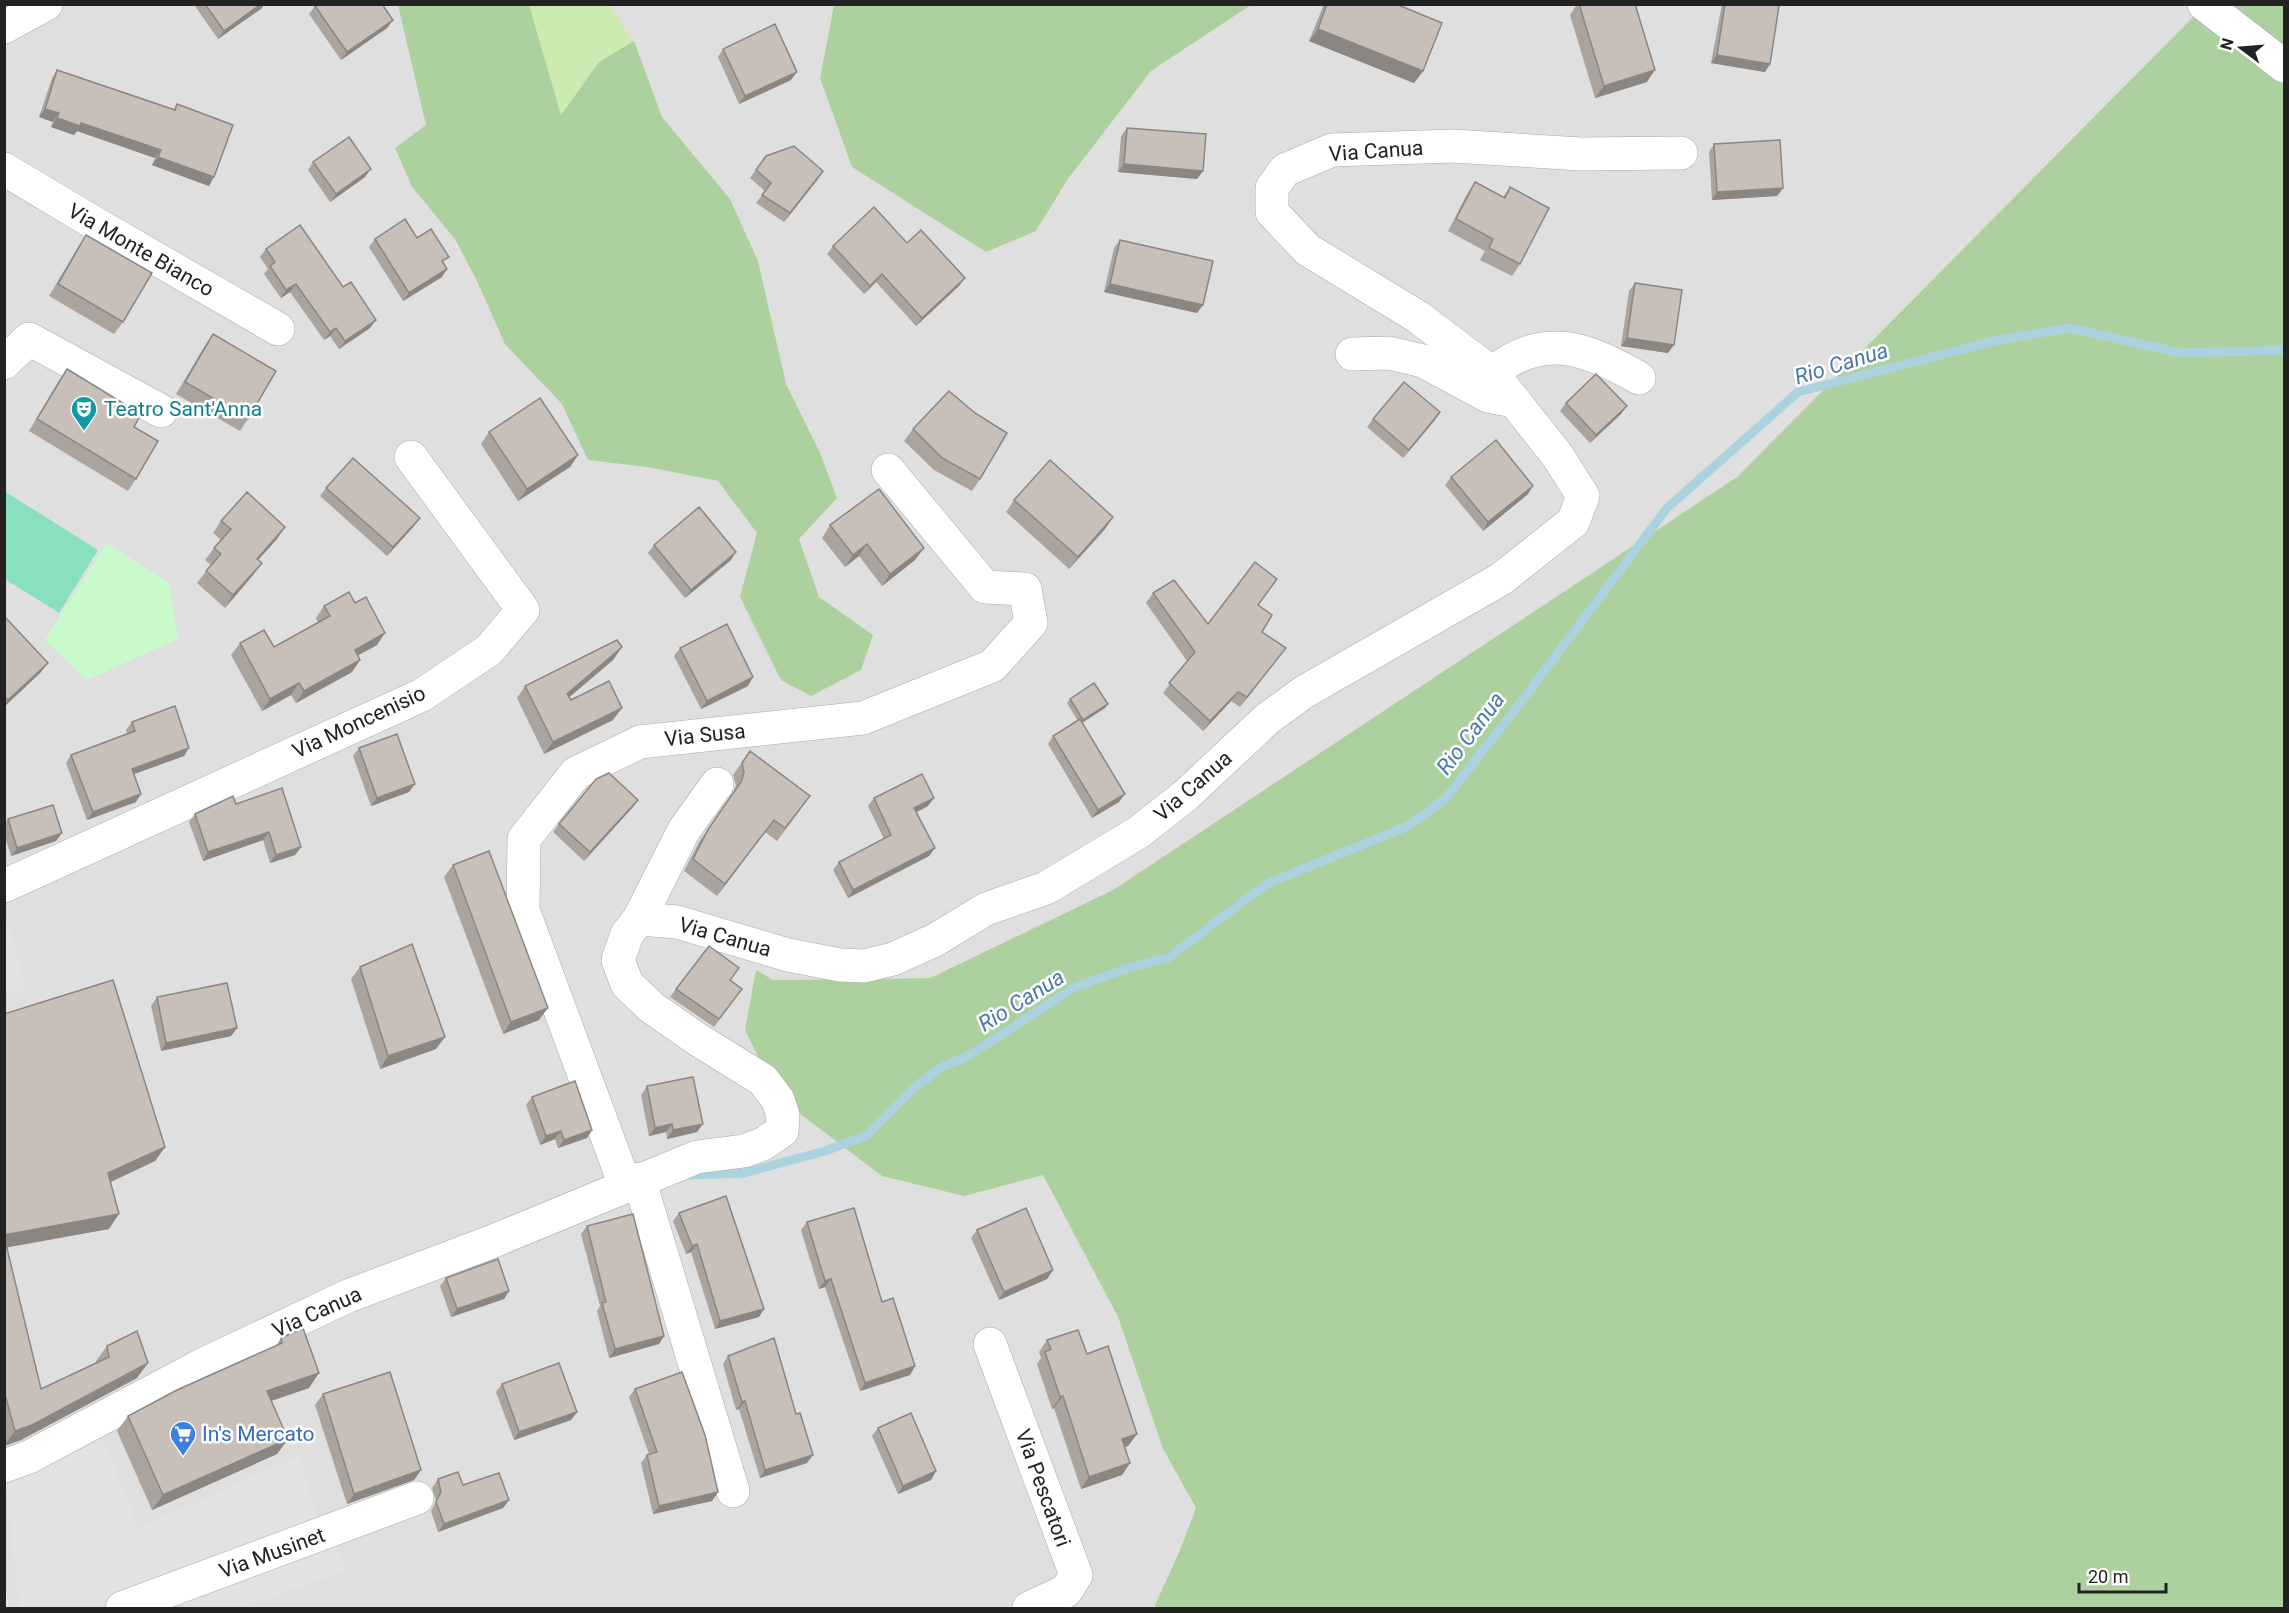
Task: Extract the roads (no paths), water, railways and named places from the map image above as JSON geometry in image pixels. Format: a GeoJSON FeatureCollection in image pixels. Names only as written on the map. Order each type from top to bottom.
{"type":"FeatureCollection","features":[{"type":"Feature","properties":{"kind":"street"},"geometry":{"type":"LineString","coordinates":[[4,27],[46,4]]}},
{"type":"Feature","properties":{"kind":"street"},"geometry":{"type":"LineString","coordinates":[[2204,4],[2284,66]]}},
{"type":"Feature","properties":{"kind":"street","name":"Via Canua"},"geometry":{"type":"LineString","coordinates":[[639,919],[677,922],[788,955],[840,965],[864,966],[893,959],[935,940],[986,909],[1046,888],[1139,832],[1186,795],[1267,718],[1304,692],[1501,579],[1573,522],[1583,496],[1557,455],[1492,373],[1418,318],[1308,250],[1272,212],[1272,188],[1285,170],[1332,150],[1453,146],[1581,154],[1681,153]]}},
{"type":"Feature","properties":{"kind":"street","name":"Via Monte Bianco"},"geometry":{"type":"LineString","coordinates":[[4,169],[278,329]]}},
{"type":"Feature","properties":{"kind":"street"},"geometry":{"type":"LineString","coordinates":[[4,363],[29,339],[161,411]]}},
{"type":"Feature","properties":{"kind":"street"},"geometry":{"type":"LineString","coordinates":[[1492,373],[1507,360],[1527,351],[1551,346],[1578,351],[1639,378]]}},
{"type":"Feature","properties":{"kind":"street"},"geometry":{"type":"LineString","coordinates":[[1352,354],[1389,353],[1423,362],[1488,396],[1514,401]]}},
{"type":"Feature","properties":{"kind":"street","name":"Via Moncenisio"},"geometry":{"type":"LineString","coordinates":[[4,886],[422,695],[489,650],[522,610],[411,457]]}},
{"type":"Feature","properties":{"kind":"street","name":"Via Susa"},"geometry":{"type":"LineString","coordinates":[[632,1182],[523,910],[524,839],[576,773],[640,742],[863,718],[992,666],[1031,623],[1025,589],[985,587],[888,470]]}},
{"type":"Feature","properties":{"kind":"street","name":"Via Canua"},"geometry":{"type":"LineString","coordinates":[[4,1466],[29,1457],[202,1365],[348,1296],[491,1242],[697,1157],[744,1151],[763,1144],[782,1131],[783,1115],[778,1100],[763,1080],[651,1007],[627,984],[618,960],[627,934],[639,919],[684,830],[717,784]]}},
{"type":"Feature","properties":{"kind":"street"},"geometry":{"type":"LineString","coordinates":[[632,1182],[733,1491]]}},
{"type":"Feature","properties":{"kind":"street","name":"Via Pescatori"},"geometry":{"type":"LineString","coordinates":[[990,1344],[1076,1575],[1066,1591],[1029,1608]]}},
{"type":"Feature","properties":{"kind":"street","name":"Via Musinet"},"geometry":{"type":"LineString","coordinates":[[124,1608],[417,1498]]}},
{"type":"Feature","properties":{"kind":"waterway","name":"Rio Canua"},"geometry":{"type":"LineString","coordinates":[[688,1175],[744,1173],[825,1151],[867,1135],[916,1086],[942,1067],[968,1056],[1075,987],[1131,967],[1168,958],[1266,884],[1408,826],[1445,799],[1667,508],[1798,392],[1998,340],[2069,328],[2181,353],[2284,350]]}},
{"type":"Feature","properties":{"kind":"place","name":"Teatro Sant'Anna"},"geometry":{"type":"Point","coordinates":[84,432]}},
{"type":"Feature","properties":{"kind":"place","name":"In's Mercato"},"geometry":{"type":"Point","coordinates":[183,1457]}}]}
